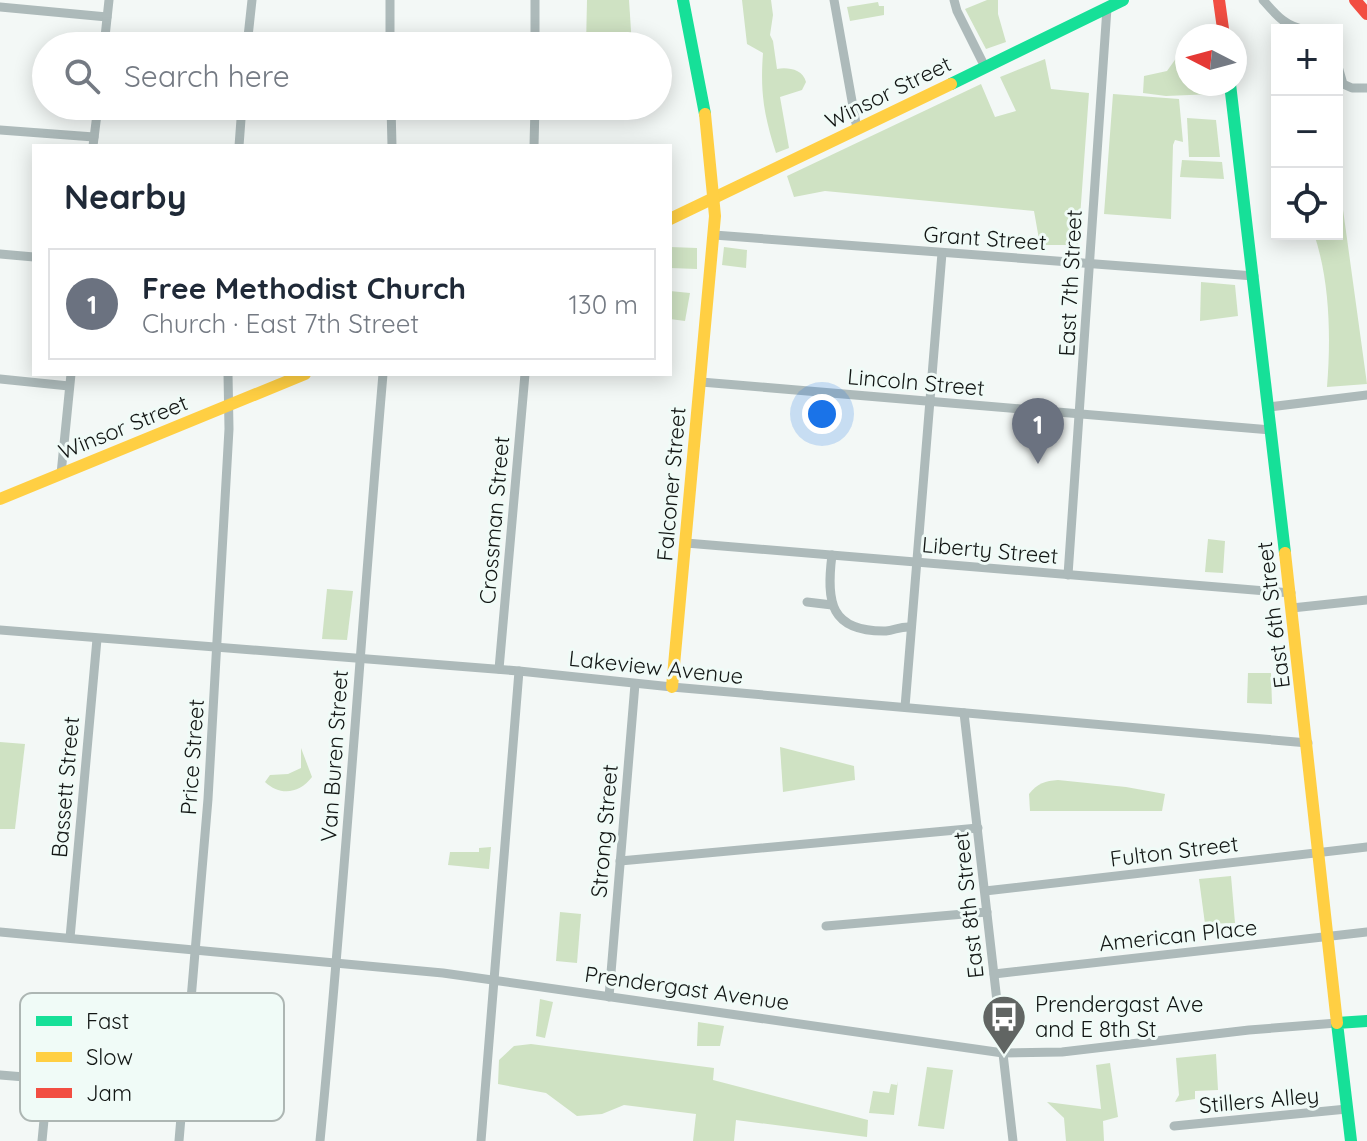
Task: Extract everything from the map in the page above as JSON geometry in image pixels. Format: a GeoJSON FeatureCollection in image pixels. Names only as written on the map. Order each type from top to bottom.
{"type":"FeatureCollection","features":[{"type":"Feature","properties":{"kind":"street"},"geometry":{"type":"LineString","coordinates":[[105,32],[109,0]]}},
{"type":"Feature","properties":{"kind":"street"},"geometry":{"type":"LineString","coordinates":[[249,32],[252,0]]}},
{"type":"Feature","properties":{"kind":"street"},"geometry":{"type":"LineString","coordinates":[[390,0],[390,32]]}},
{"type":"Feature","properties":{"kind":"street"},"geometry":{"type":"LineString","coordinates":[[535,0],[535,32]]}},
{"type":"Feature","properties":{"kind":"street","name":"Falconer Street"},"geometry":{"type":"LineString","coordinates":[[672,687],[715,199],[707,125],[683,0]]}},
{"type":"Feature","properties":{"kind":"street"},"geometry":{"type":"LineString","coordinates":[[834,0],[857,129]]}},
{"type":"Feature","properties":{"kind":"street"},"geometry":{"type":"LineString","coordinates":[[954,0],[985,67]]}},
{"type":"Feature","properties":{"kind":"street","name":"Winsor Street"},"geometry":{"type":"LineString","coordinates":[[672,218],[1123,0]]}},
{"type":"Feature","properties":{"kind":"street"},"geometry":{"type":"LineString","coordinates":[[1219,0],[1222,24]]}},
{"type":"Feature","properties":{"kind":"street"},"geometry":{"type":"LineString","coordinates":[[1263,0],[1286,24]]}},
{"type":"Feature","properties":{"kind":"street"},"geometry":{"type":"LineString","coordinates":[[1355,0],[1367,14]]}},
{"type":"Feature","properties":{"kind":"street"},"geometry":{"type":"LineString","coordinates":[[0,7],[107,17]]}},
{"type":"Feature","properties":{"kind":"street","name":"East 7th Street"},"geometry":{"type":"LineString","coordinates":[[1068,575],[1107,8]]}},
{"type":"Feature","properties":{"kind":"street"},"geometry":{"type":"LineString","coordinates":[[1343,84],[1352,88],[1367,88]]}},
{"type":"Feature","properties":{"kind":"street","name":"East 6th Street"},"geometry":{"type":"LineString","coordinates":[[1232,96],[1291,593],[1299,607],[1308,743],[1351,1141]]}},
{"type":"Feature","properties":{"kind":"street"},"geometry":{"type":"LineString","coordinates":[[0,130],[94,142],[96,120]]}},
{"type":"Feature","properties":{"kind":"street"},"geometry":{"type":"LineString","coordinates":[[239,144],[241,120]]}},
{"type":"Feature","properties":{"kind":"street"},"geometry":{"type":"LineString","coordinates":[[391,120],[392,144]]}},
{"type":"Feature","properties":{"kind":"street"},"geometry":{"type":"LineString","coordinates":[[534,144],[535,120]]}},
{"type":"Feature","properties":{"kind":"street","name":"Grant Street"},"geometry":{"type":"LineString","coordinates":[[714,235],[1254,276]]}},
{"type":"Feature","properties":{"kind":"street"},"geometry":{"type":"LineString","coordinates":[[905,707],[942,253]]}},
{"type":"Feature","properties":{"kind":"street"},"geometry":{"type":"LineString","coordinates":[[0,254],[32,257]]}},
{"type":"Feature","properties":{"kind":"street"},"geometry":{"type":"LineString","coordinates":[[61,474],[71,376]]}},
{"type":"Feature","properties":{"kind":"street","name":"Price Street"},"geometry":{"type":"LineString","coordinates":[[191,993],[217,649],[228,376]]}},
{"type":"Feature","properties":{"kind":"street","name":"Winsor Street"},"geometry":{"type":"LineString","coordinates":[[0,499],[300,376]]}},
{"type":"Feature","properties":{"kind":"street","name":"Van Buren Street"},"geometry":{"type":"LineString","coordinates":[[320,1141],[383,376]]}},
{"type":"Feature","properties":{"kind":"street","name":"Crossman Street"},"geometry":{"type":"LineString","coordinates":[[499,669],[525,376]]}},
{"type":"Feature","properties":{"kind":"street"},"geometry":{"type":"LineString","coordinates":[[0,379],[69,386]]}},
{"type":"Feature","properties":{"kind":"street","name":"Lincoln Street"},"geometry":{"type":"LineString","coordinates":[[701,382],[1271,430]]}},
{"type":"Feature","properties":{"kind":"street"},"geometry":{"type":"LineString","coordinates":[[1269,407],[1367,395]]}},
{"type":"Feature","properties":{"kind":"street","name":"Liberty Street"},"geometry":{"type":"LineString","coordinates":[[686,543],[1291,593]]}},
{"type":"Feature","properties":{"kind":"street"},"geometry":{"type":"LineString","coordinates":[[832,555],[832,605],[839,618],[852,627],[885,631],[911,627]]}},
{"type":"Feature","properties":{"kind":"street"},"geometry":{"type":"LineString","coordinates":[[1299,607],[1367,600]]}},
{"type":"Feature","properties":{"kind":"street"},"geometry":{"type":"LineString","coordinates":[[807,602],[832,605]]}},
{"type":"Feature","properties":{"kind":"street","name":"Lakeview Avenue"},"geometry":{"type":"LineString","coordinates":[[0,630],[499,669],[635,684],[1308,743]]}},
{"type":"Feature","properties":{"kind":"street","name":"Bassett Street"},"geometry":{"type":"LineString","coordinates":[[70,938],[97,639]]}},
{"type":"Feature","properties":{"kind":"street"},"geometry":{"type":"LineString","coordinates":[[481,1141],[519,671]]}},
{"type":"Feature","properties":{"kind":"street","name":"Strong Street"},"geometry":{"type":"LineString","coordinates":[[609,997],[635,684]]}},
{"type":"Feature","properties":{"kind":"street","name":"East 8th Street"},"geometry":{"type":"LineString","coordinates":[[964,713],[1013,1141]]}},
{"type":"Feature","properties":{"kind":"street"},"geometry":{"type":"LineString","coordinates":[[620,860],[978,828]]}},
{"type":"Feature","properties":{"kind":"street","name":"Fulton Street"},"geometry":{"type":"LineString","coordinates":[[985,891],[1367,847]]}},
{"type":"Feature","properties":{"kind":"street"},"geometry":{"type":"LineString","coordinates":[[826,926],[987,912]]}},
{"type":"Feature","properties":{"kind":"street","name":"Prendergast Avenue"},"geometry":{"type":"LineString","coordinates":[[0,932],[495,980],[1003,1053],[1062,1052],[1249,1030],[1367,1021]]}},
{"type":"Feature","properties":{"kind":"street","name":"American Place"},"geometry":{"type":"LineString","coordinates":[[994,974],[1367,932]]}},
{"type":"Feature","properties":{"kind":"street"},"geometry":{"type":"LineString","coordinates":[[0,1075],[20,1076]]}},
{"type":"Feature","properties":{"kind":"street","name":"Stillers Alley"},"geometry":{"type":"LineString","coordinates":[[1174,1126],[1347,1109]]}},
{"type":"Feature","properties":{"kind":"street"},"geometry":{"type":"LineString","coordinates":[[42,1141],[44,1121]]}},
{"type":"Feature","properties":{"kind":"street","name":"Price Street"},"geometry":{"type":"LineString","coordinates":[[179,1141],[181,1121]]}},
{"type":"Feature","properties":{"kind":"green space"},"geometry":{"type":"Polygon","coordinates":[[[587,0],[629,0],[631,32],[586,32],[587,0]]]}},
{"type":"Feature","properties":{"kind":"green space"},"geometry":{"type":"Polygon","coordinates":[[[742,0],[771,0],[773,15],[770,35],[777,69],[798,72],[806,82],[802,90],[780,97],[789,148],[776,153],[764,104],[763,53],[747,44],[742,0]]]}},
{"type":"Feature","properties":{"kind":"green space"},"geometry":{"type":"Polygon","coordinates":[[[987,0],[998,0],[998,14],[1006,42],[986,49],[965,9],[987,0]]]}},
{"type":"Feature","properties":{"kind":"green space"},"geometry":{"type":"Polygon","coordinates":[[[878,2],[879,6],[884,6],[884,15],[850,21],[847,7],[878,2]]]}},
{"type":"Feature","properties":{"kind":"green space"},"geometry":{"type":"Polygon","coordinates":[[[1045,59],[1051,89],[1089,93],[1078,245],[1040,245],[1034,211],[825,191],[794,197],[787,176],[981,84],[995,117],[1016,111],[1000,77],[1045,59]]]}},
{"type":"Feature","properties":{"kind":"green space"},"geometry":{"type":"Polygon","coordinates":[[[1175,60],[1175,96],[1143,93],[1144,76],[1167,71],[1175,60]]]}},
{"type":"Feature","properties":{"kind":"green space"},"geometry":{"type":"Polygon","coordinates":[[[1113,94],[1179,99],[1183,142],[1175,140],[1173,145],[1171,219],[1104,214],[1113,94]]]}},
{"type":"Feature","properties":{"kind":"green space"},"geometry":{"type":"Polygon","coordinates":[[[1187,118],[1216,120],[1220,157],[1189,157],[1187,118]]]}},
{"type":"Feature","properties":{"kind":"green space"},"geometry":{"type":"Polygon","coordinates":[[[1182,160],[1222,162],[1224,179],[1180,177],[1182,160]]]}},
{"type":"Feature","properties":{"kind":"green space"},"geometry":{"type":"Polygon","coordinates":[[[1343,210],[1367,384],[1327,387],[1328,310],[1316,240],[1343,240],[1343,210]]]}},
{"type":"Feature","properties":{"kind":"green space"},"geometry":{"type":"Polygon","coordinates":[[[672,247],[697,248],[697,269],[672,268],[672,247]]]}},
{"type":"Feature","properties":{"kind":"green space"},"geometry":{"type":"Polygon","coordinates":[[[724,247],[747,250],[746,268],[722,265],[724,247]]]}},
{"type":"Feature","properties":{"kind":"green space"},"geometry":{"type":"Polygon","coordinates":[[[1201,282],[1235,285],[1238,316],[1200,321],[1201,282]]]}},
{"type":"Feature","properties":{"kind":"green space"},"geometry":{"type":"Polygon","coordinates":[[[672,291],[690,293],[685,321],[672,319],[672,291]]]}},
{"type":"Feature","properties":{"kind":"green space"},"geometry":{"type":"Polygon","coordinates":[[[1208,539],[1225,541],[1223,573],[1205,572],[1208,539]]]}},
{"type":"Feature","properties":{"kind":"green space"},"geometry":{"type":"Polygon","coordinates":[[[327,589],[353,591],[347,640],[322,639],[327,589]]]}},
{"type":"Feature","properties":{"kind":"green space"},"geometry":{"type":"Polygon","coordinates":[[[1248,673],[1271,673],[1272,704],[1247,703],[1248,673]]]}},
{"type":"Feature","properties":{"kind":"green space"},"geometry":{"type":"Polygon","coordinates":[[[0,742],[25,744],[15,829],[0,829],[0,742]]]}},
{"type":"Feature","properties":{"kind":"green space"},"geometry":{"type":"Polygon","coordinates":[[[780,747],[854,766],[855,780],[783,792],[780,747]]]}},
{"type":"Feature","properties":{"kind":"green space"},"geometry":{"type":"Polygon","coordinates":[[[301,748],[312,777],[307,783],[295,790],[283,791],[265,782],[270,775],[288,774],[301,768],[301,748]]]}},
{"type":"Feature","properties":{"kind":"green space"},"geometry":{"type":"Polygon","coordinates":[[[1058,780],[1165,794],[1162,811],[1030,811],[1029,794],[1032,790],[1042,783],[1058,780]]]}},
{"type":"Feature","properties":{"kind":"green space"},"geometry":{"type":"Polygon","coordinates":[[[491,847],[489,869],[448,865],[450,852],[479,852],[479,848],[491,847]]]}},
{"type":"Feature","properties":{"kind":"green space"},"geometry":{"type":"Polygon","coordinates":[[[1231,876],[1235,923],[1205,924],[1199,879],[1231,876]]]}},
{"type":"Feature","properties":{"kind":"green space"},"geometry":{"type":"Polygon","coordinates":[[[560,912],[581,914],[577,963],[556,961],[560,912]]]}},
{"type":"Feature","properties":{"kind":"green space"},"geometry":{"type":"Polygon","coordinates":[[[540,999],[553,1002],[545,1038],[536,1036],[540,999]]]}},
{"type":"Feature","properties":{"kind":"green space"},"geometry":{"type":"Polygon","coordinates":[[[698,1022],[724,1026],[720,1046],[697,1046],[698,1022]]]}},
{"type":"Feature","properties":{"kind":"green space"},"geometry":{"type":"Polygon","coordinates":[[[531,1044],[714,1068],[713,1080],[868,1120],[867,1137],[736,1120],[734,1141],[693,1141],[696,1114],[624,1105],[602,1114],[577,1116],[546,1093],[498,1084],[499,1060],[514,1046],[531,1044]]]}},
{"type":"Feature","properties":{"kind":"green space"},"geometry":{"type":"Polygon","coordinates":[[[1216,1054],[1218,1090],[1195,1091],[1195,1099],[1175,1102],[1179,1095],[1176,1058],[1216,1054]]]}},
{"type":"Feature","properties":{"kind":"green space"},"geometry":{"type":"Polygon","coordinates":[[[1110,1063],[1118,1117],[1103,1121],[1104,1141],[1066,1141],[1064,1118],[1047,1102],[1101,1109],[1096,1065],[1110,1063]]]}},
{"type":"Feature","properties":{"kind":"green space"},"geometry":{"type":"Polygon","coordinates":[[[927,1067],[953,1070],[944,1129],[918,1126],[927,1067]]]}},
{"type":"Feature","properties":{"kind":"green space"},"geometry":{"type":"Polygon","coordinates":[[[898,1081],[894,1115],[869,1113],[873,1091],[889,1093],[891,1084],[897,1085],[898,1081]]]}},
{"type":"Feature","properties":{"kind":"traffic: fast"},"geometry":{"type":"LineString","coordinates":[[683,0],[705,114]]}},
{"type":"Feature","properties":{"kind":"traffic: fast"},"geometry":{"type":"LineString","coordinates":[[951,84],[1123,0]]}},
{"type":"Feature","properties":{"kind":"traffic: fast"},"geometry":{"type":"LineString","coordinates":[[1231,96],[1285,553]]}},
{"type":"Feature","properties":{"kind":"traffic: fast"},"geometry":{"type":"LineString","coordinates":[[1351,1141],[1337,1023],[1367,1021]]}},
{"type":"Feature","properties":{"kind":"traffic: slow"},"geometry":{"type":"LineString","coordinates":[[672,218],[951,84]]}},
{"type":"Feature","properties":{"kind":"traffic: slow"},"geometry":{"type":"LineString","coordinates":[[672,687],[715,216],[705,114]]}},
{"type":"Feature","properties":{"kind":"traffic: slow"},"geometry":{"type":"LineString","coordinates":[[0,499],[300,376]]}},
{"type":"Feature","properties":{"kind":"traffic: slow"},"geometry":{"type":"LineString","coordinates":[[1285,553],[1337,1023]]}},
{"type":"Feature","properties":{"kind":"traffic: jam"},"geometry":{"type":"LineString","coordinates":[[1219,0],[1222,24]]}},
{"type":"Feature","properties":{"kind":"traffic: jam"},"geometry":{"type":"LineString","coordinates":[[1355,0],[1367,14]]}},
{"type":"Feature","properties":{"kind":"place","name":"Free Methodist Church"},"geometry":{"type":"Point","coordinates":[1038,464]}},
{"type":"Feature","properties":{"kind":"place","name":"Prendergast Ave and E 8th St"},"geometry":{"type":"Point","coordinates":[1004,1056]}}]}
